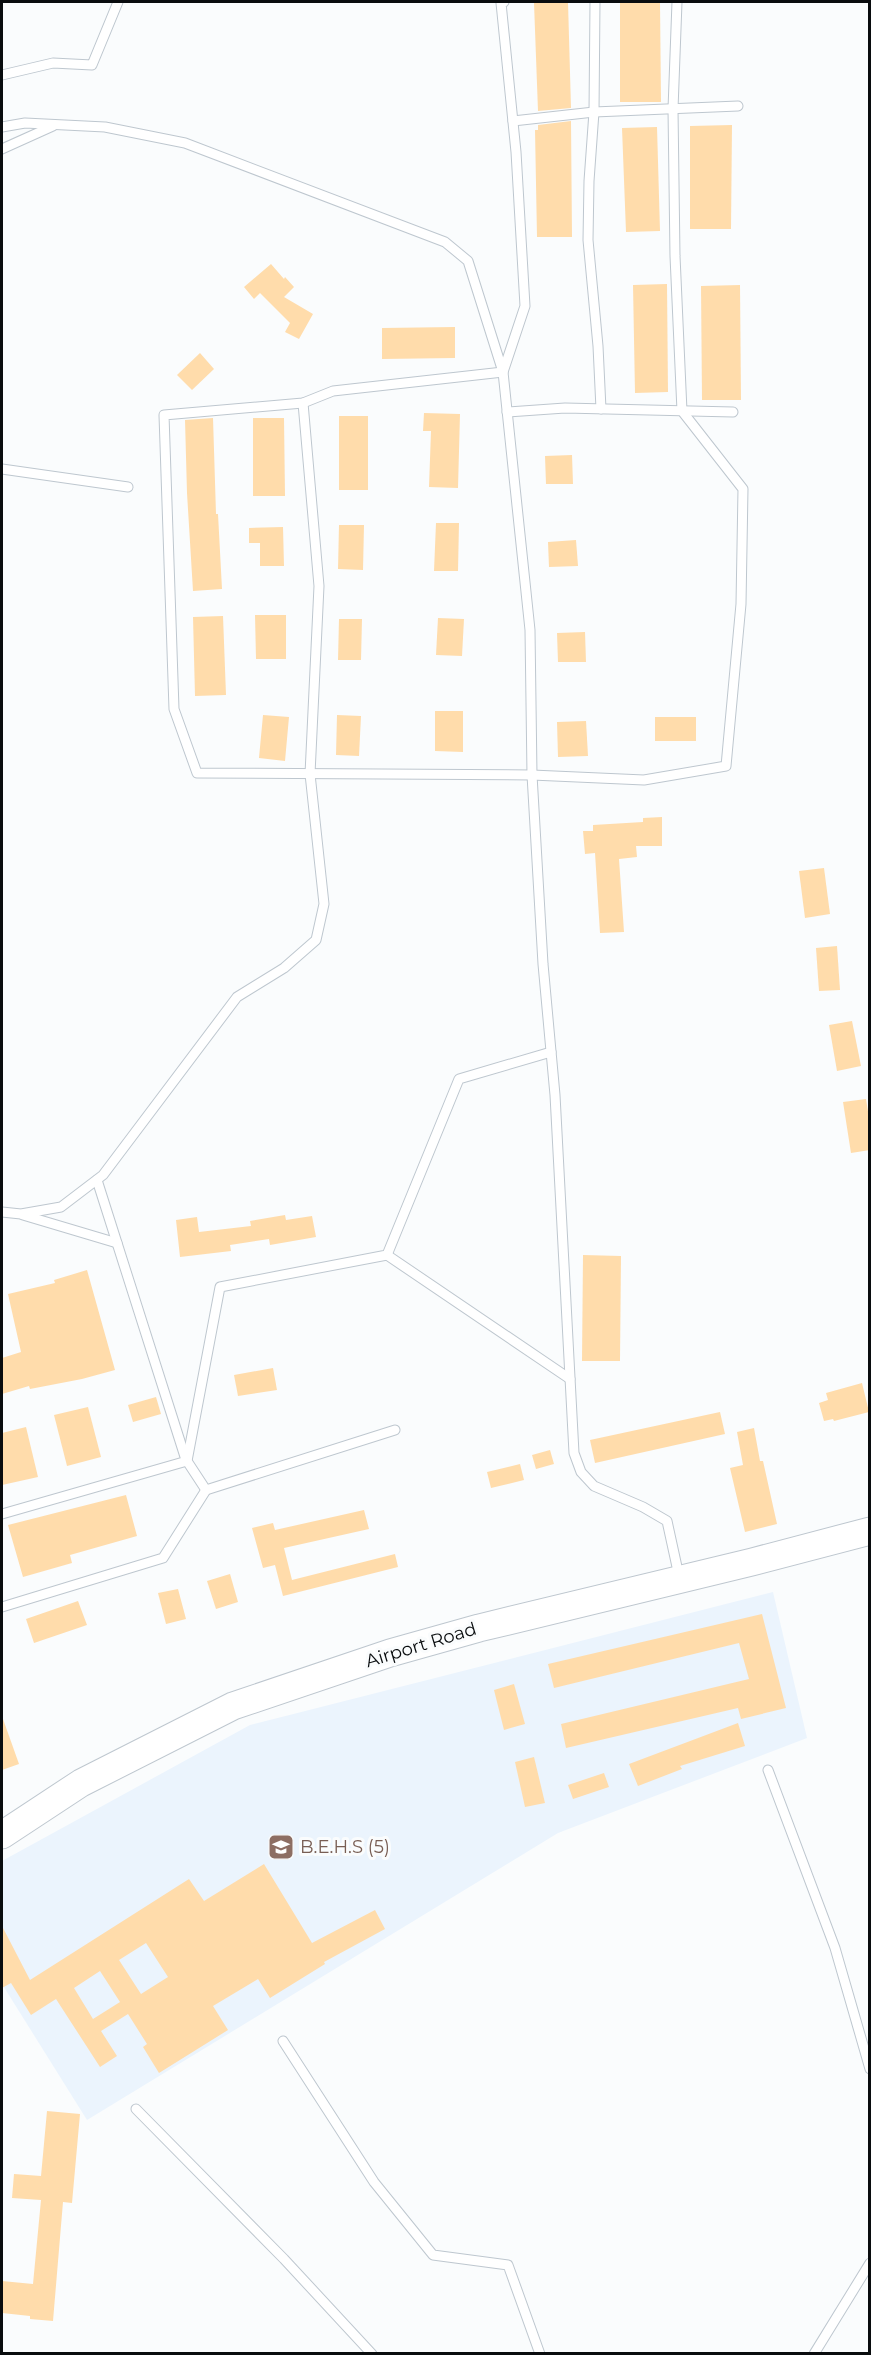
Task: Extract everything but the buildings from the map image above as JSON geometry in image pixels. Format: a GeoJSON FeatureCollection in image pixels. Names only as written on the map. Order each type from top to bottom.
{"type":"FeatureCollection","features":[{"type":"Feature","properties":{"kind":"main road","name":"Airport Road"},"geometry":{"type":"LineString","coordinates":[[2,1835],[81,1783],[233,1707],[390,1653],[446,1637],[870,1531]]}},
{"type":"Feature","properties":{"kind":"lane"},"geometry":{"type":"LineString","coordinates":[[2,75],[53,63],[92,65],[118,2]]}},
{"type":"Feature","properties":{"kind":"lane"},"geometry":{"type":"LineString","coordinates":[[503,372],[525,306],[513,121],[501,3],[504,2]]}},
{"type":"Feature","properties":{"kind":"lane"},"geometry":{"type":"LineString","coordinates":[[595,2],[589,251],[601,409]]}},
{"type":"Feature","properties":{"kind":"lane"},"geometry":{"type":"LineString","coordinates":[[503,372],[333,391],[303,403],[164,415],[174,709],[197,773],[532,775],[644,780],[726,766],[741,604],[743,489],[682,411],[675,256],[674,109],[677,2]]}},
{"type":"Feature","properties":{"kind":"lane"},"geometry":{"type":"LineString","coordinates":[[513,121],[594,112],[738,106]]}},
{"type":"Feature","properties":{"kind":"lane"},"geometry":{"type":"LineString","coordinates":[[2,127],[25,123],[105,127],[185,143],[445,242],[468,261],[503,372],[530,630],[532,775],[551,1052],[574,1453],[581,1472],[594,1486],[643,1507],[667,1521],[680,1580]]}},
{"type":"Feature","properties":{"kind":"lane"},"geometry":{"type":"LineString","coordinates":[[2,149],[55,125]]}},
{"type":"Feature","properties":{"kind":"lane"},"geometry":{"type":"LineString","coordinates":[[21,1214],[61,1208],[103,1175],[237,997],[284,968],[316,940],[324,904],[310,774],[319,586],[303,403]]}},
{"type":"Feature","properties":{"kind":"lane"},"geometry":{"type":"LineString","coordinates":[[507,412],[565,408],[733,412]]}},
{"type":"Feature","properties":{"kind":"lane"},"geometry":{"type":"LineString","coordinates":[[2,469],[128,487]]}},
{"type":"Feature","properties":{"kind":"lane"},"geometry":{"type":"LineString","coordinates":[[387,1255],[459,1078],[551,1052]]}},
{"type":"Feature","properties":{"kind":"lane"},"geometry":{"type":"LineString","coordinates":[[97,1180],[187,1461],[206,1490]]}},
{"type":"Feature","properties":{"kind":"lane"},"geometry":{"type":"LineString","coordinates":[[2,1212],[21,1214],[117,1244]]}},
{"type":"Feature","properties":{"kind":"lane"},"geometry":{"type":"LineString","coordinates":[[187,1461],[220,1287],[387,1255],[570,1379]]}},
{"type":"Feature","properties":{"kind":"lane"},"geometry":{"type":"LineString","coordinates":[[2,1607],[163,1558],[206,1490],[395,1430]]}},
{"type":"Feature","properties":{"kind":"lane"},"geometry":{"type":"LineString","coordinates":[[2,1514],[187,1461]]}},
{"type":"Feature","properties":{"kind":"lane"},"geometry":{"type":"LineString","coordinates":[[768,1770],[835,1948],[870,2069]]}},
{"type":"Feature","properties":{"kind":"lane"},"geometry":{"type":"LineString","coordinates":[[283,2041],[374,2182],[433,2255],[508,2265],[540,2354]]}},
{"type":"Feature","properties":{"kind":"lane"},"geometry":{"type":"LineString","coordinates":[[136,2109],[284,2259],[372,2354]]}},
{"type":"Feature","properties":{"kind":"lane"},"geometry":{"type":"LineString","coordinates":[[814,2354],[870,2263]]}},
{"type":"Feature","properties":{"kind":"shaded area","name":"B.E.H.S (5)"},"geometry":{"type":"Polygon","coordinates":[[[773,1592],[807,1738],[558,1833],[87,2120],[2,1984],[2,1861],[250,1725],[773,1592]]]}},
{"type":"Feature","properties":{"kind":"place","name":"B.E.H.S (5)"},"geometry":{"type":"Point","coordinates":[281,1847]}}]}
